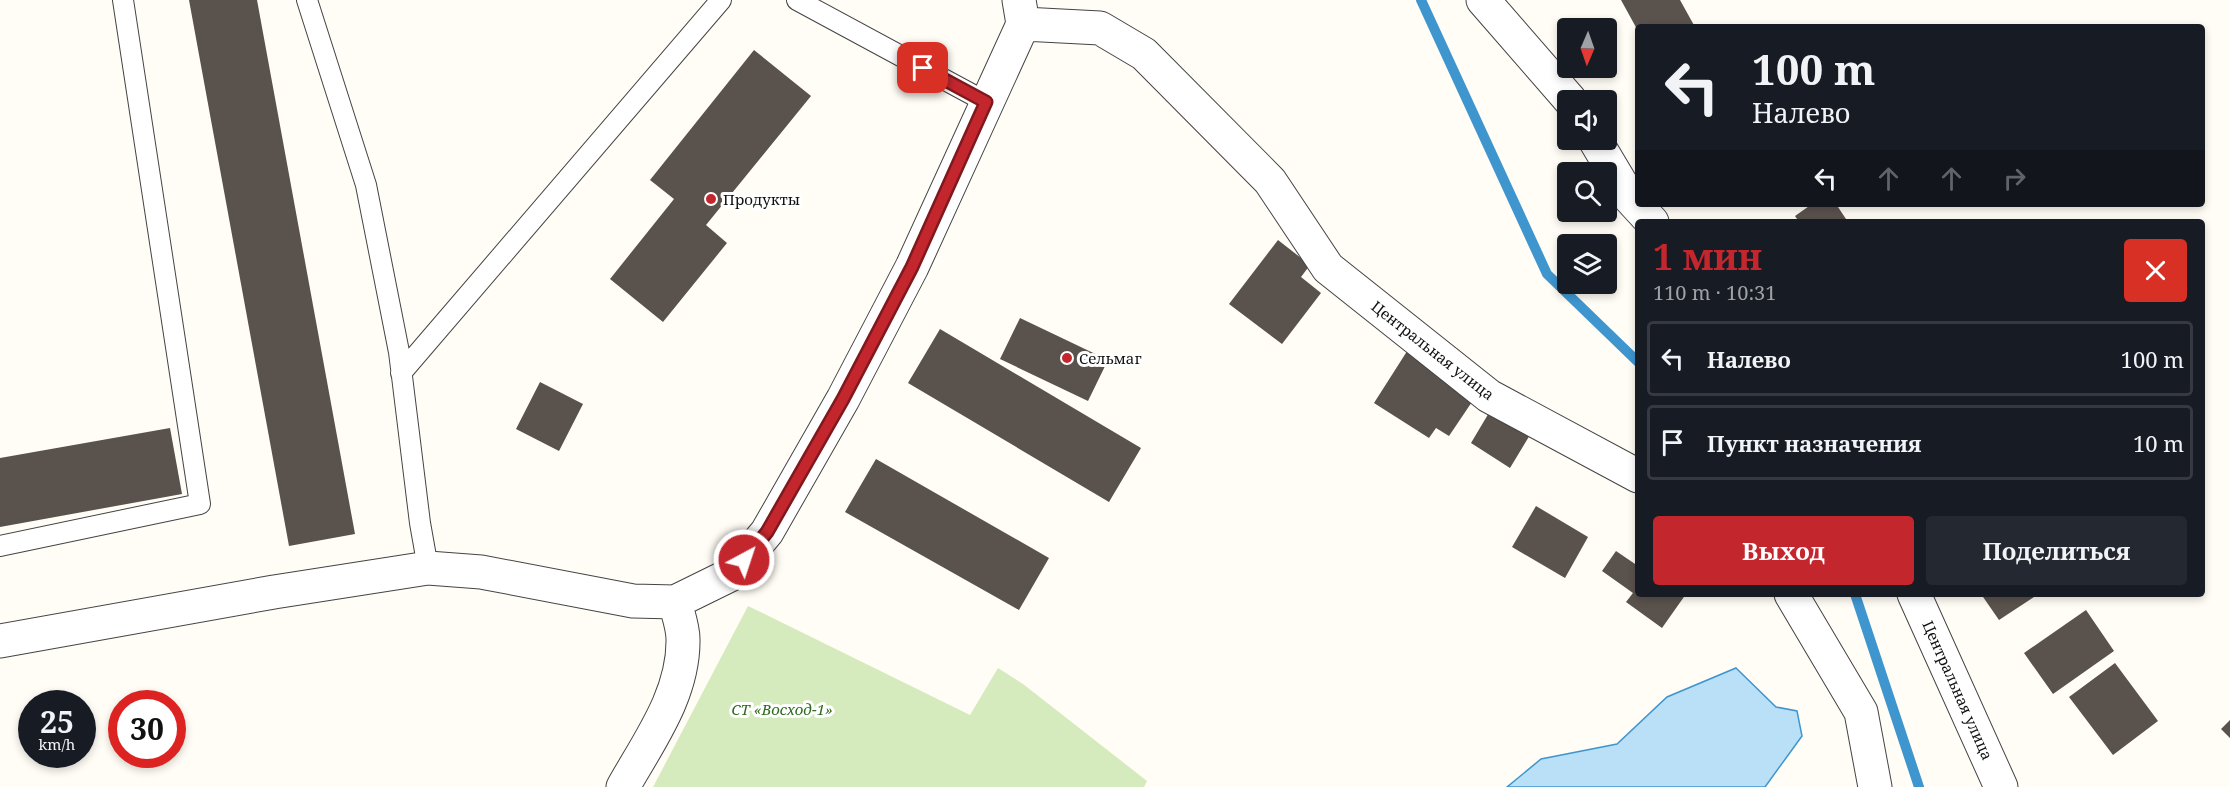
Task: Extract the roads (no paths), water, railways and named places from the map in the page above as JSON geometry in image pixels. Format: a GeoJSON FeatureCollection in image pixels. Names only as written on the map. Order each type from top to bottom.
{"type":"FeatureCollection","features":[{"type":"Feature","properties":{"kind":"street"},"geometry":{"type":"LineString","coordinates":[[1483,0],[1561,90]]}},
{"type":"Feature","properties":{"kind":"street"},"geometry":{"type":"LineString","coordinates":[[0,641],[274,592],[428,568],[481,572],[633,602],[675,602],[732,574],[767,532],[843,399],[912,267],[986,102],[1021,12]]}},
{"type":"Feature","properties":{"kind":"street","name":"Центральная улица"},"geometry":{"type":"LineString","coordinates":[[1021,12],[1100,28],[1144,54],[1270,181],[1329,268],[1489,396],[1635,474]]}},
{"type":"Feature","properties":{"kind":"street"},"geometry":{"type":"LineString","coordinates":[[1601,150],[1635,203]]}},
{"type":"Feature","properties":{"kind":"street"},"geometry":{"type":"LineString","coordinates":[[1639,207],[1649,219]]}},
{"type":"Feature","properties":{"kind":"street"},"geometry":{"type":"LineString","coordinates":[[1793,597],[1861,712],[1875,787]]}},
{"type":"Feature","properties":{"kind":"street","name":"Центральная улица"},"geometry":{"type":"LineString","coordinates":[[1915,597],[2001,787]]}},
{"type":"Feature","properties":{"kind":"street"},"geometry":{"type":"LineString","coordinates":[[623,787],[665,715],[681,667],[683,636],[675,602]]}},
{"type":"Feature","properties":{"kind":"lane"},"geometry":{"type":"LineString","coordinates":[[0,546],[200,504],[123,0]]}},
{"type":"Feature","properties":{"kind":"lane"},"geometry":{"type":"LineString","coordinates":[[307,0],[366,185],[399,352],[420,523],[428,568]]}},
{"type":"Feature","properties":{"kind":"lane"},"geometry":{"type":"LineString","coordinates":[[401,373],[721,0]]}},
{"type":"Feature","properties":{"kind":"lane"},"geometry":{"type":"LineString","coordinates":[[797,0],[986,102]]}},
{"type":"Feature","properties":{"kind":"water"},"geometry":{"type":"Polygon","coordinates":[[[1736,668],[1776,707],[1797,711],[1802,736],[1765,787],[1507,787],[1541,759],[1617,744],[1667,697],[1736,668]]]}},
{"type":"Feature","properties":{"kind":"waterway"},"geometry":{"type":"LineString","coordinates":[[1421,0],[1547,274],[1635,359]]}},
{"type":"Feature","properties":{"kind":"waterway"},"geometry":{"type":"LineString","coordinates":[[1856,597],[1919,787]]}},
{"type":"Feature","properties":{"kind":"place","name":"Продукты"},"geometry":{"type":"Point","coordinates":[711,199]}},
{"type":"Feature","properties":{"kind":"place","name":"Сельмаг"},"geometry":{"type":"Point","coordinates":[1067,358]}},
{"type":"Feature","properties":{"kind":"park label","name":"СТ «Восход-1»"},"geometry":{"type":"Point","coordinates":[782,709]}}]}
